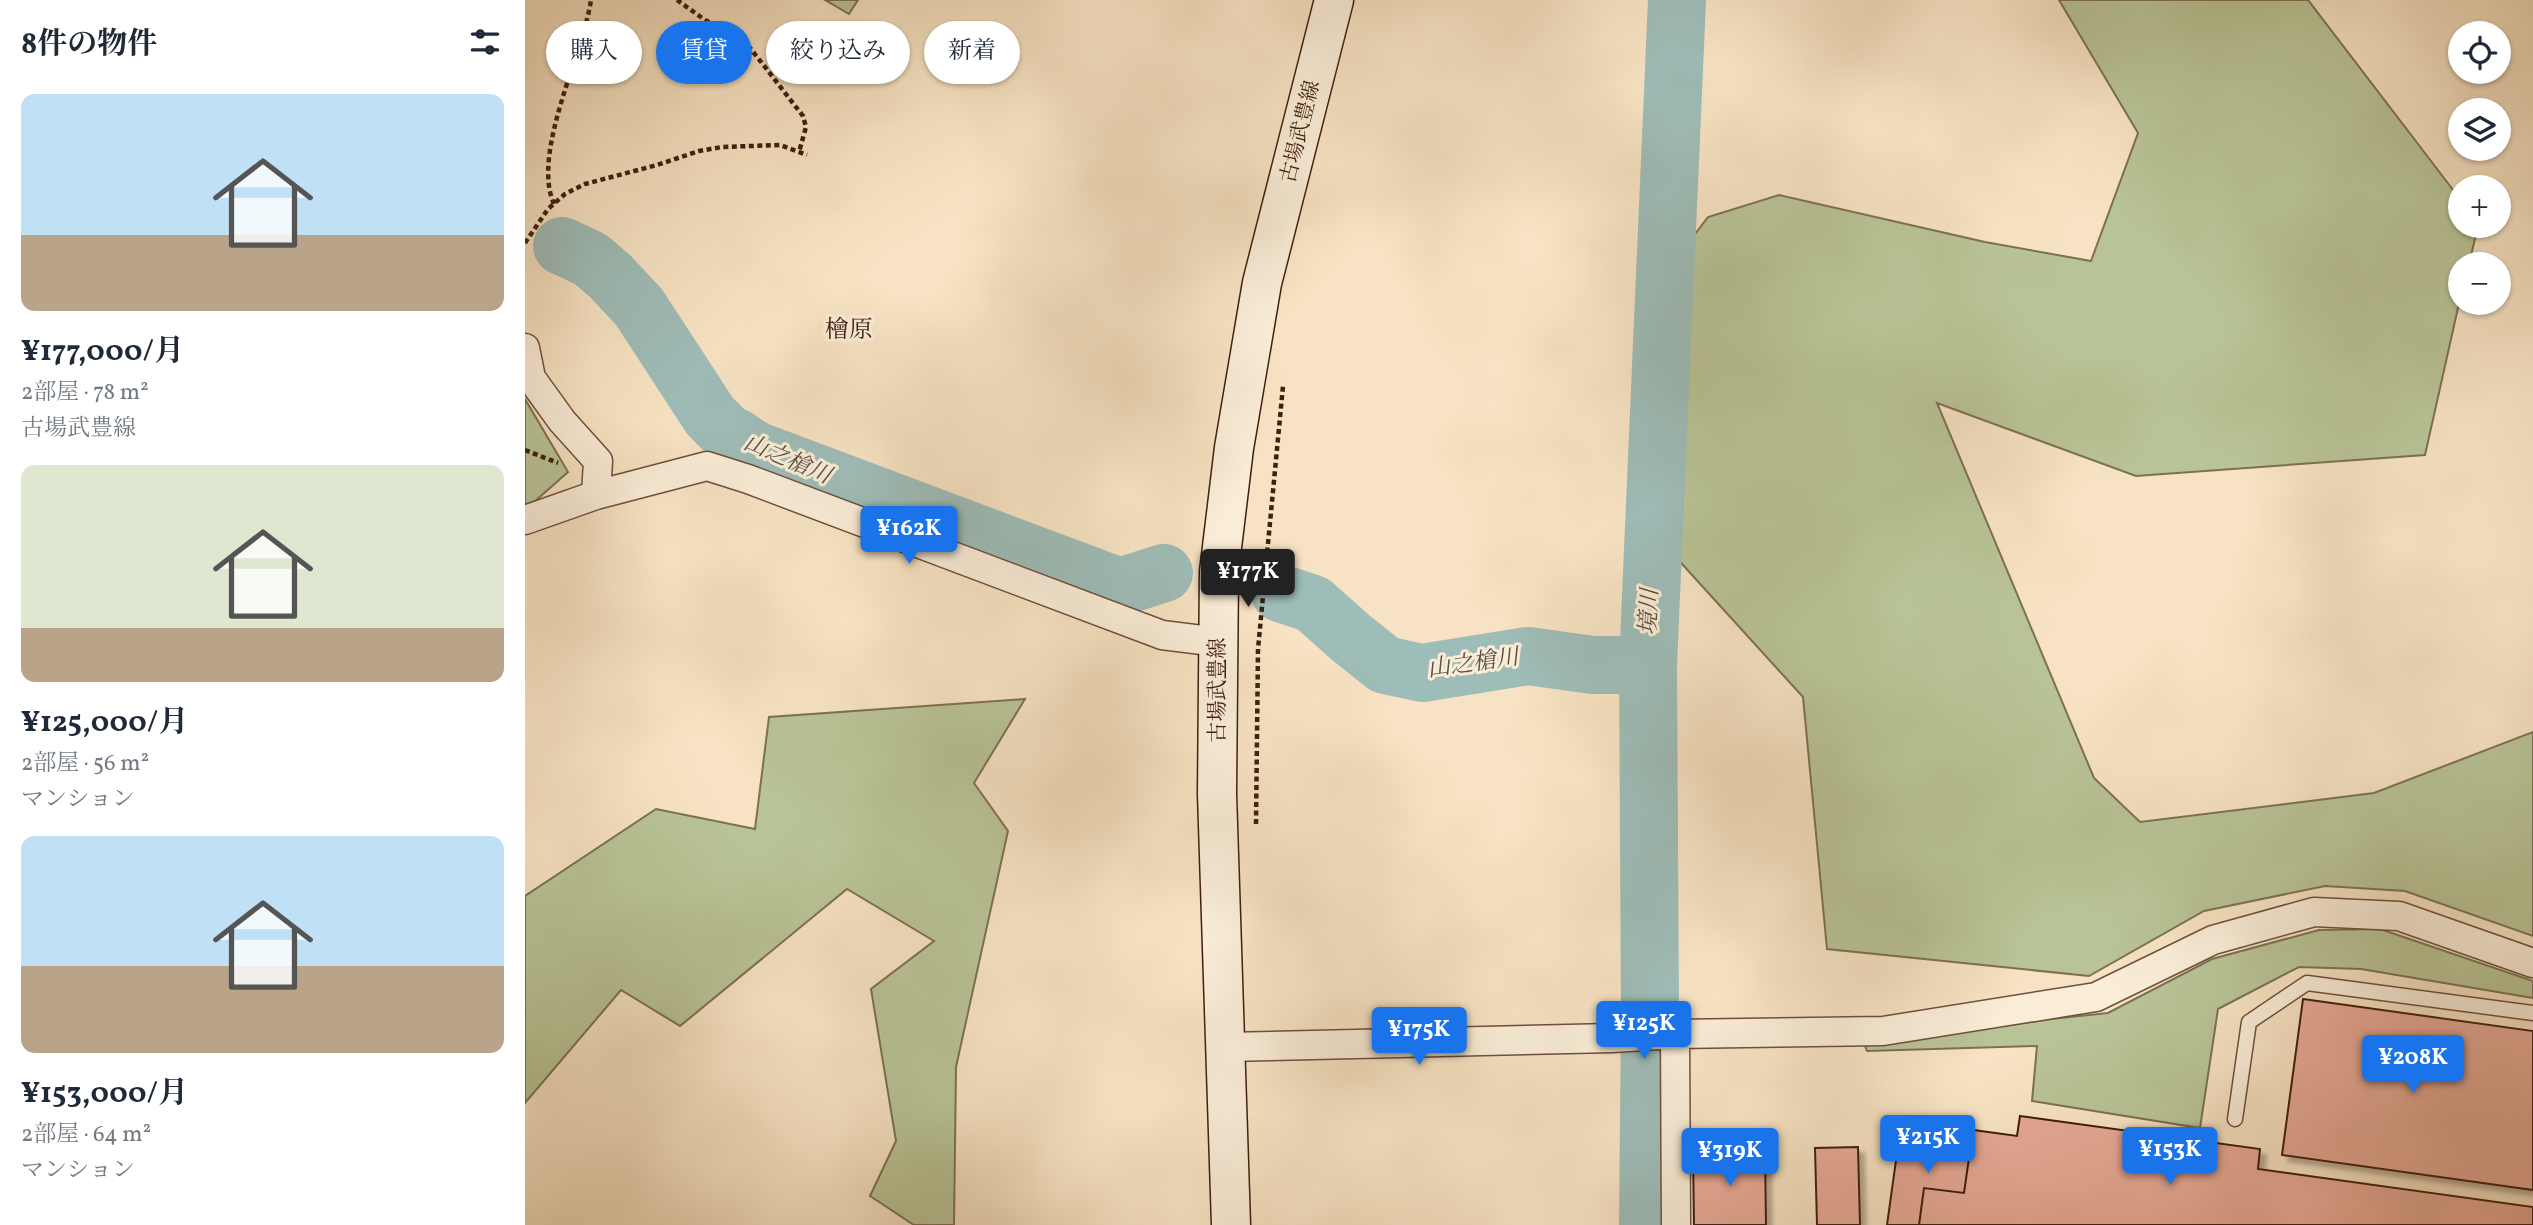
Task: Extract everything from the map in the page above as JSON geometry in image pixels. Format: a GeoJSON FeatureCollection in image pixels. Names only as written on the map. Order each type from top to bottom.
{"type":"FeatureCollection","features":[{"type":"Feature","properties":{"kind":"main road","name":"古場武豊線"},"geometry":{"type":"LineString","coordinates":[[1231,1225],[1217,794],[1220,558],[1234,449],[1262,283],[1334,0]]}},
{"type":"Feature","properties":{"kind":"street"},"geometry":{"type":"LineString","coordinates":[[525,348],[531,378],[562,421],[598,461],[596,495]]}},
{"type":"Feature","properties":{"kind":"street"},"geometry":{"type":"LineString","coordinates":[[525,520],[596,495],[707,466],[1162,635],[1218,642]]}},
{"type":"Feature","properties":{"kind":"street"},"geometry":{"type":"LineString","coordinates":[[1226,1047],[1883,1031],[2096,998],[2213,940],[2314,912],[2399,916],[2533,963]]}},
{"type":"Feature","properties":{"kind":"street"},"geometry":{"type":"LineString","coordinates":[[1674,1034],[1676,1225]]}},
{"type":"Feature","properties":{"kind":"lane"},"geometry":{"type":"LineString","coordinates":[[2235,1119],[2249,1022],[2307,983],[2533,1013]]}},
{"type":"Feature","properties":{"kind":"path"},"geometry":{"type":"LineString","coordinates":[[554,204],[548,191],[551,146],[591,0]]}},
{"type":"Feature","properties":{"kind":"path"},"geometry":{"type":"LineString","coordinates":[[677,0],[705,20],[732,32],[753,51],[803,116],[806,127],[799,152]]}},
{"type":"Feature","properties":{"kind":"path"},"geometry":{"type":"LineString","coordinates":[[525,243],[554,204],[565,194],[585,184],[699,151],[722,147],[780,145],[807,155]]}},
{"type":"Feature","properties":{"kind":"path"},"geometry":{"type":"LineString","coordinates":[[1256,827],[1258,649],[1283,386]]}},
{"type":"Feature","properties":{"kind":"path"},"geometry":{"type":"LineString","coordinates":[[525,450],[568,466]]}},
{"type":"Feature","properties":{"kind":"green space"},"geometry":{"type":"Polygon","coordinates":[[[825,0],[858,0],[849,14],[825,0]]]}},
{"type":"Feature","properties":{"kind":"green space"},"geometry":{"type":"Polygon","coordinates":[[[2059,0],[2308,0],[2448,183],[2448,238],[2475,238],[2472,252],[2448,252],[2448,315],[2456,315],[2425,455],[2136,476],[1937,403],[2094,778],[2140,822],[2374,793],[2533,732],[2533,936],[2405,891],[2325,886],[2204,911],[2089,976],[1827,949],[1803,697],[1673,554],[1676,259],[1708,217],[1779,195],[1985,242],[2091,261],[2138,133],[2059,0]]]}},
{"type":"Feature","properties":{"kind":"green space"},"geometry":{"type":"Polygon","coordinates":[[[525,399],[568,472],[525,510],[525,399]]]}},
{"type":"Feature","properties":{"kind":"green space"},"geometry":{"type":"Polygon","coordinates":[[[1025,699],[974,783],[1008,831],[956,1067],[954,1225],[914,1225],[870,1196],[896,1141],[871,989],[934,941],[847,889],[680,1026],[621,990],[525,1103],[525,896],[656,809],[755,829],[769,717],[1025,699]]]}},
{"type":"Feature","properties":{"kind":"green space"},"geometry":{"type":"Polygon","coordinates":[[[2380,929],[2533,981],[2533,998],[2361,969],[2299,967],[2218,1009],[2200,1128],[2032,1101],[2037,1046],[1867,1051],[1865,1046],[2108,1013],[2212,959],[2319,930],[2380,929]]]}},
{"type":"Feature","properties":{"kind":"building"},"geometry":{"type":"Polygon","coordinates":[[[2303,999],[2533,1031],[2533,1190],[2282,1155],[2303,999]]]}},
{"type":"Feature","properties":{"kind":"building"},"geometry":{"type":"Polygon","coordinates":[[[2020,1116],[2260,1149],[2258,1169],[2533,1207],[2533,1225],[1919,1225],[1924,1188],[1964,1193],[1973,1130],[2017,1136],[2020,1116]]]}},
{"type":"Feature","properties":{"kind":"building"},"geometry":{"type":"Polygon","coordinates":[[[1946,1126],[1973,1130],[1964,1193],[1924,1188],[1919,1225],[1887,1225],[1898,1146],[1942,1152],[1946,1126]]]}},
{"type":"Feature","properties":{"kind":"building"},"geometry":{"type":"Polygon","coordinates":[[[1760,1129],[1759,1140],[1690,1142],[1690,1130],[1760,1129]]]}},
{"type":"Feature","properties":{"kind":"building"},"geometry":{"type":"Polygon","coordinates":[[[1858,1147],[1860,1225],[1817,1225],[1815,1148],[1858,1147]]]}},
{"type":"Feature","properties":{"kind":"building"},"geometry":{"type":"Polygon","coordinates":[[[1765,1151],[1766,1225],[1694,1225],[1693,1153],[1765,1151]]]}},
{"type":"Feature","properties":{"kind":"waterway","name":"境川"},"geometry":{"type":"LineString","coordinates":[[1648,1225],[1648,665],[1677,0]]}},
{"type":"Feature","properties":{"kind":"waterway","name":"山之槍川"},"geometry":{"type":"LineString","coordinates":[[562,246],[590,259],[610,276],[639,307],[710,416],[727,433],[755,450],[1120,587],[1164,573]]}},
{"type":"Feature","properties":{"kind":"waterway","name":"山之槍川"},"geometry":{"type":"LineString","coordinates":[[1280,593],[1313,604],[1385,665],[1422,673],[1528,656],[1593,665],[1648,665]]}},
{"type":"Feature","properties":{"kind":"district","name":"檜原"},"geometry":{"type":"Point","coordinates":[849,331]}}]}
